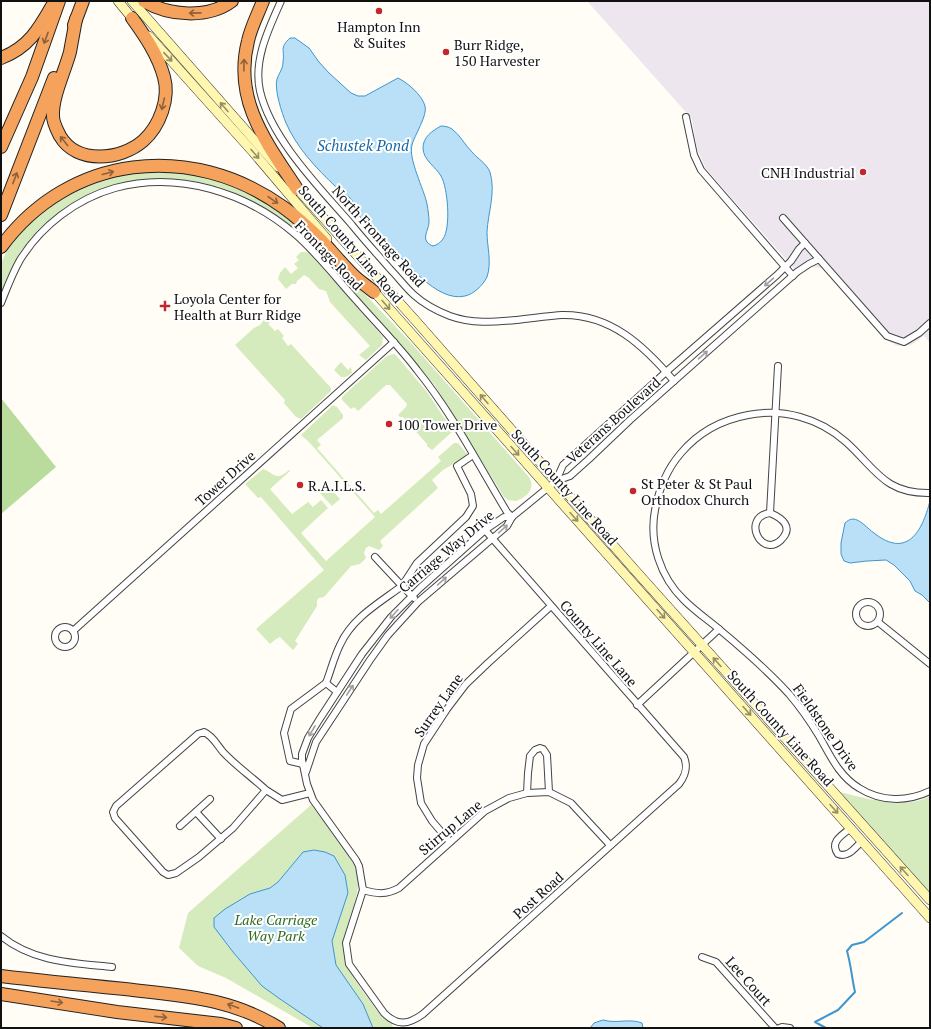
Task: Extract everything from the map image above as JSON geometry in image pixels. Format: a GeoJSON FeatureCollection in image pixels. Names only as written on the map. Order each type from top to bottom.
{"type":"FeatureCollection","features":[{"type":"Feature","properties":{"kind":"highway"},"geometry":{"type":"LineString","coordinates":[[1,58],[12,54],[25,45],[34,34],[54,1]]}},
{"type":"Feature","properties":{"kind":"highway"},"geometry":{"type":"LineString","coordinates":[[1,147],[32,77],[59,1]]}},
{"type":"Feature","properties":{"kind":"highway"},"geometry":{"type":"LineString","coordinates":[[1,215],[83,1]]}},
{"type":"Feature","properties":{"kind":"highway"},"geometry":{"type":"LineString","coordinates":[[144,1],[168,11],[203,13],[215,10],[232,1]]}},
{"type":"Feature","properties":{"kind":"highway"},"geometry":{"type":"LineString","coordinates":[[263,1],[250,33],[245,53],[244,66],[246,95],[254,120],[261,133],[297,189]]}},
{"type":"Feature","properties":{"kind":"highway"},"geometry":{"type":"LineString","coordinates":[[76,19],[70,51],[54,105],[52,117],[60,135],[70,147],[91,157],[98,157],[119,154],[138,145],[155,127],[162,109],[166,87],[164,77],[153,50],[132,18]]}},
{"type":"Feature","properties":{"kind":"highway"},"geometry":{"type":"LineString","coordinates":[[1,247],[10,234],[40,207],[67,189],[89,179],[108,173],[146,165],[198,169],[250,187],[267,196],[310,229],[350,272],[374,292]]}},
{"type":"Feature","properties":{"kind":"highway"},"geometry":{"type":"LineString","coordinates":[[1,976],[194,997],[228,1004],[252,1013],[279,1028]]}},
{"type":"Feature","properties":{"kind":"highway"},"geometry":{"type":"LineString","coordinates":[[1,994],[117,1012],[221,1024],[236,1028]]}},
{"type":"Feature","properties":{"kind":"main road","name":"South County Line Road"},"geometry":{"type":"LineString","coordinates":[[118,1],[208,101],[374,292],[930,918]]}},
{"type":"Feature","properties":{"kind":"main road","name":"South County Line Road"},"geometry":{"type":"LineString","coordinates":[[132,1],[702,646],[930,900]]}},
{"type":"Feature","properties":{"kind":"street","name":"North Frontage Road"},"geometry":{"type":"LineString","coordinates":[[281,1],[268,30],[262,48],[258,68],[260,90],[272,122],[296,160],[360,235],[415,295],[438,311],[475,322],[562,315],[599,320],[632,338],[674,381]]}},
{"type":"Feature","properties":{"kind":"street"},"geometry":{"type":"LineString","coordinates":[[686,117],[694,155],[701,170],[793,276]]}},
{"type":"Feature","properties":{"kind":"street","name":"Frontage Road"},"geometry":{"type":"LineString","coordinates":[[1,303],[15,271],[30,246],[55,220],[69,210],[102,192],[128,184],[166,182],[190,184],[210,188],[253,205],[295,234],[315,254],[417,369],[439,400],[512,517]]}},
{"type":"Feature","properties":{"kind":"street"},"geometry":{"type":"LineString","coordinates":[[783,218],[887,336],[904,342],[919,333],[930,323]]}},
{"type":"Feature","properties":{"kind":"street","name":"Veterans Boulevard"},"geometry":{"type":"LineString","coordinates":[[556,481],[563,465],[785,267],[799,249],[805,244]]}},
{"type":"Feature","properties":{"kind":"street","name":"Veterans Boulevard"},"geometry":{"type":"LineString","coordinates":[[556,481],[570,476],[674,381],[793,276],[809,264],[819,259]]}},
{"type":"Feature","properties":{"kind":"street","name":"Tower Drive"},"geometry":{"type":"LineString","coordinates":[[73,631],[394,342]]}},
{"type":"Feature","properties":{"kind":"street"},"geometry":{"type":"LineString","coordinates":[[770,513],[778,366]]}},
{"type":"Feature","properties":{"kind":"street","name":"Fieldstone Drive"},"geometry":{"type":"LineString","coordinates":[[930,493],[919,493],[887,482],[875,473],[848,443],[831,431],[804,418],[776,412],[758,413],[738,417],[719,424],[701,434],[689,444],[674,462],[666,475],[658,496],[653,519],[654,537],[658,559],[673,588],[684,600],[766,670],[791,696],[840,771],[849,782],[866,792],[889,799],[908,798],[930,791]]}},
{"type":"Feature","properties":{"kind":"street"},"geometry":{"type":"LineString","coordinates":[[303,764],[290,761],[284,733],[291,709],[326,683],[340,644],[354,623],[371,608],[402,586],[417,563],[466,517],[473,506],[471,494],[457,466],[473,455]]}},
{"type":"Feature","properties":{"kind":"street"},"geometry":{"type":"LineString","coordinates":[[512,517],[556,481]]}},
{"type":"Feature","properties":{"kind":"street"},"geometry":{"type":"LineString","coordinates":[[770,513],[780,516],[785,521],[786,530],[783,538],[776,544],[767,545],[760,540],[755,530],[757,519],[763,514],[770,513]]}},
{"type":"Feature","properties":{"kind":"street","name":"Carriage Way Drive"},"geometry":{"type":"LineString","coordinates":[[306,774],[307,766],[316,742],[388,635],[418,602],[491,538],[507,526],[512,517],[504,517],[485,530],[411,596],[381,629],[362,654],[319,720],[308,738],[302,754],[303,764],[310,793],[316,804],[356,860],[361,876],[363,890],[346,943],[350,964],[384,1013],[390,1019],[401,1023]]}},
{"type":"Feature","properties":{"kind":"street","name":"County Line Lane"},"geometry":{"type":"LineString","coordinates":[[485,530],[684,757],[686,762],[685,775]]}},
{"type":"Feature","properties":{"kind":"street"},"geometry":{"type":"LineString","coordinates":[[375,557],[418,602]]}},
{"type":"Feature","properties":{"kind":"street","name":"Surrey Lane"},"geometry":{"type":"LineString","coordinates":[[450,842],[429,816],[422,803],[417,778],[418,765],[424,744],[446,709],[466,684],[551,606]]}},
{"type":"Feature","properties":{"kind":"street"},"geometry":{"type":"LineString","coordinates":[[878,622],[930,664]]}},
{"type":"Feature","properties":{"kind":"street"},"geometry":{"type":"LineString","coordinates":[[381,629],[388,635]]}},
{"type":"Feature","properties":{"kind":"street"},"geometry":{"type":"LineString","coordinates":[[637,705],[695,653],[719,629]]}},
{"type":"Feature","properties":{"kind":"street"},"geometry":{"type":"LineString","coordinates":[[326,683],[337,692]]}},
{"type":"Feature","properties":{"kind":"street"},"geometry":{"type":"LineString","coordinates":[[319,720],[327,725]]}},
{"type":"Feature","properties":{"kind":"street"},"geometry":{"type":"LineString","coordinates":[[266,790],[233,828],[221,839],[176,873],[168,875],[126,831],[115,818],[113,812],[116,806],[198,734],[204,732],[213,738],[224,753],[266,790],[282,800],[310,793]]}},
{"type":"Feature","properties":{"kind":"street"},"geometry":{"type":"LineString","coordinates":[[527,793],[530,756],[535,750],[540,748],[543,749],[547,755],[549,792]]}},
{"type":"Feature","properties":{"kind":"street","name":"Post Road"},"geometry":{"type":"LineString","coordinates":[[401,1023],[407,1023],[415,1020],[422,1014],[679,784],[685,775]]}},
{"type":"Feature","properties":{"kind":"street","name":"Stirrup Lane"},"geometry":{"type":"LineString","coordinates":[[363,890],[382,894],[399,888],[485,811],[509,798],[527,793],[549,792],[571,803],[610,845]]}},
{"type":"Feature","properties":{"kind":"street"},"geometry":{"type":"LineString","coordinates":[[180,826],[210,799]]}},
{"type":"Feature","properties":{"kind":"street"},"geometry":{"type":"LineString","coordinates":[[196,812],[221,839]]}},
{"type":"Feature","properties":{"kind":"street"},"geometry":{"type":"LineString","coordinates":[[851,828],[837,839],[834,844],[838,854],[845,856],[862,841]]}},
{"type":"Feature","properties":{"kind":"street"},"geometry":{"type":"LineString","coordinates":[[1,936],[29,953],[44,958],[64,962],[112,967]]}},
{"type":"Feature","properties":{"kind":"street","name":"Lee Court"},"geometry":{"type":"LineString","coordinates":[[702,957],[716,962],[775,1028]]}},
{"type":"Feature","properties":{"kind":"street"},"geometry":{"type":"LineString","coordinates":[[778,1028],[790,1028]]}},
{"type":"Feature","properties":{"kind":"shaded area"},"geometry":{"type":"Polygon","coordinates":[[[587,1],[930,1],[930,343],[924,336],[911,345],[898,346],[884,339],[823,268],[811,267],[799,274],[706,169],[697,149],[692,119],[587,1]]]}},
{"type":"Feature","properties":{"kind":"green space"},"geometry":{"type":"Polygon","coordinates":[[[153,172],[187,173],[220,181],[276,207],[307,233],[412,344],[529,477],[531,481],[531,489],[527,495],[516,501],[508,500],[504,497],[434,384],[312,245],[292,226],[278,216],[235,193],[220,187],[188,180],[139,180],[103,188],[87,195],[58,213],[36,232],[20,252],[1,293],[1,265],[4,257],[18,236],[39,215],[63,197],[90,184],[123,175],[153,172]]]}},
{"type":"Feature","properties":{"kind":"green space"},"geometry":{"type":"Polygon","coordinates":[[[301,252],[309,253],[383,337],[382,345],[366,360],[359,355],[370,346],[330,302],[326,291],[319,289],[309,278],[304,275],[297,281],[296,284],[292,284],[286,289],[278,279],[280,273],[285,267],[291,274],[298,268],[294,264],[299,260],[296,257],[301,252]]]}},
{"type":"Feature","properties":{"kind":"green space"},"geometry":{"type":"Polygon","coordinates":[[[267,316],[271,321],[268,324],[275,331],[278,329],[284,336],[282,338],[288,346],[291,344],[331,388],[331,391],[301,419],[296,417],[284,403],[285,400],[235,345],[254,328],[260,325],[267,316]]]}},
{"type":"Feature","properties":{"kind":"green space"},"geometry":{"type":"Polygon","coordinates":[[[395,354],[427,392],[453,431],[432,450],[403,417],[398,415],[407,404],[390,385],[386,385],[358,411],[354,407],[351,409],[342,400],[342,397],[387,356],[395,354]]]}},
{"type":"Feature","properties":{"kind":"green space"},"geometry":{"type":"Polygon","coordinates":[[[341,362],[348,370],[351,367],[352,373],[346,377],[341,377],[334,370],[341,362]]]}},
{"type":"Feature","properties":{"kind":"green space"},"geometry":{"type":"Polygon","coordinates":[[[1,398],[56,467],[1,514],[1,398]]]}},
{"type":"Feature","properties":{"kind":"green space"},"geometry":{"type":"Polygon","coordinates":[[[333,405],[337,407],[343,415],[343,418],[317,440],[321,445],[317,448],[374,513],[378,510],[381,514],[441,461],[438,457],[454,443],[458,443],[467,454],[465,457],[443,470],[432,480],[438,488],[380,541],[383,546],[379,550],[369,546],[366,548],[364,553],[366,558],[360,564],[351,566],[324,597],[317,600],[317,606],[295,641],[298,644],[293,650],[280,637],[270,644],[256,629],[324,570],[261,497],[258,498],[245,484],[263,469],[275,476],[284,474],[289,470],[290,471],[270,489],[292,514],[308,502],[313,507],[321,500],[328,508],[301,533],[326,561],[375,517],[309,442],[301,435],[333,405]]]}},
{"type":"Feature","properties":{"kind":"green space"},"geometry":{"type":"Polygon","coordinates":[[[327,485],[340,499],[332,506],[319,492],[321,491],[324,493],[327,489],[325,486],[327,485]]]}},
{"type":"Feature","properties":{"kind":"green space"},"geometry":{"type":"Polygon","coordinates":[[[839,792],[873,800],[897,803],[908,803],[930,796],[930,895],[839,792]]]}},
{"type":"Feature","properties":{"kind":"green space","name":"Lake Carriage Way Park"},"geometry":{"type":"Polygon","coordinates":[[[311,805],[344,848],[357,873],[357,893],[344,942],[347,964],[364,993],[380,1014],[392,1024],[393,1028],[313,1028],[226,978],[198,966],[179,948],[188,913],[311,805]]]}},
{"type":"Feature","properties":{"kind":"water","name":"Schustek Pond"},"geometry":{"type":"Polygon","coordinates":[[[290,38],[295,38],[309,48],[329,73],[351,93],[358,96],[365,96],[398,78],[410,86],[421,98],[425,106],[425,115],[413,141],[411,151],[429,215],[426,238],[427,242],[433,246],[440,243],[445,234],[448,208],[441,176],[425,156],[423,144],[426,138],[431,132],[441,126],[450,128],[458,134],[469,149],[486,166],[490,172],[492,180],[487,232],[489,266],[487,277],[481,286],[475,291],[465,296],[454,296],[443,293],[432,287],[367,225],[356,212],[350,198],[314,165],[301,149],[290,132],[282,113],[276,84],[283,64],[283,47],[290,38]]]}},
{"type":"Feature","properties":{"kind":"water"},"geometry":{"type":"Polygon","coordinates":[[[930,501],[930,603],[922,595],[915,591],[910,581],[894,565],[886,560],[850,563],[844,561],[841,554],[841,543],[845,523],[851,519],[856,519],[886,540],[896,543],[904,542],[917,532],[923,523],[930,501]]]}},
{"type":"Feature","properties":{"kind":"water"},"geometry":{"type":"Polygon","coordinates":[[[314,850],[325,852],[334,856],[345,875],[348,893],[332,941],[336,965],[363,1004],[373,1028],[323,1028],[262,986],[214,927],[214,918],[225,909],[250,894],[270,888],[278,882],[303,852],[314,850]]]}},
{"type":"Feature","properties":{"kind":"water"},"geometry":{"type":"Polygon","coordinates":[[[603,1020],[642,1023],[643,1028],[590,1028],[594,1023],[603,1020]]]}},
{"type":"Feature","properties":{"kind":"waterway"},"geometry":{"type":"LineString","coordinates":[[826,1028],[815,1022],[838,1010],[855,992],[847,951],[852,945],[864,942],[902,913]]}},
{"type":"Feature","properties":{"kind":"place","name":"Hampton Inn & Suites"},"geometry":{"type":"Point","coordinates":[379,11]}},
{"type":"Feature","properties":{"kind":"place","name":"Burr Ridge, 150 Harvester"},"geometry":{"type":"Point","coordinates":[446,52]}},
{"type":"Feature","properties":{"kind":"place","name":"CNH Industrial"},"geometry":{"type":"Point","coordinates":[863,172]}},
{"type":"Feature","properties":{"kind":"place","name":"Loyola Center for Health at Burr Ridge"},"geometry":{"type":"Point","coordinates":[165,306]}},
{"type":"Feature","properties":{"kind":"place","name":"100 Tower Drive"},"geometry":{"type":"Point","coordinates":[389,424]}},
{"type":"Feature","properties":{"kind":"place","name":"R.A.I.L.S."},"geometry":{"type":"Point","coordinates":[300,485]}},
{"type":"Feature","properties":{"kind":"place","name":"St Peter & St Paul Orthodox Church"},"geometry":{"type":"Point","coordinates":[633,491]}}]}
